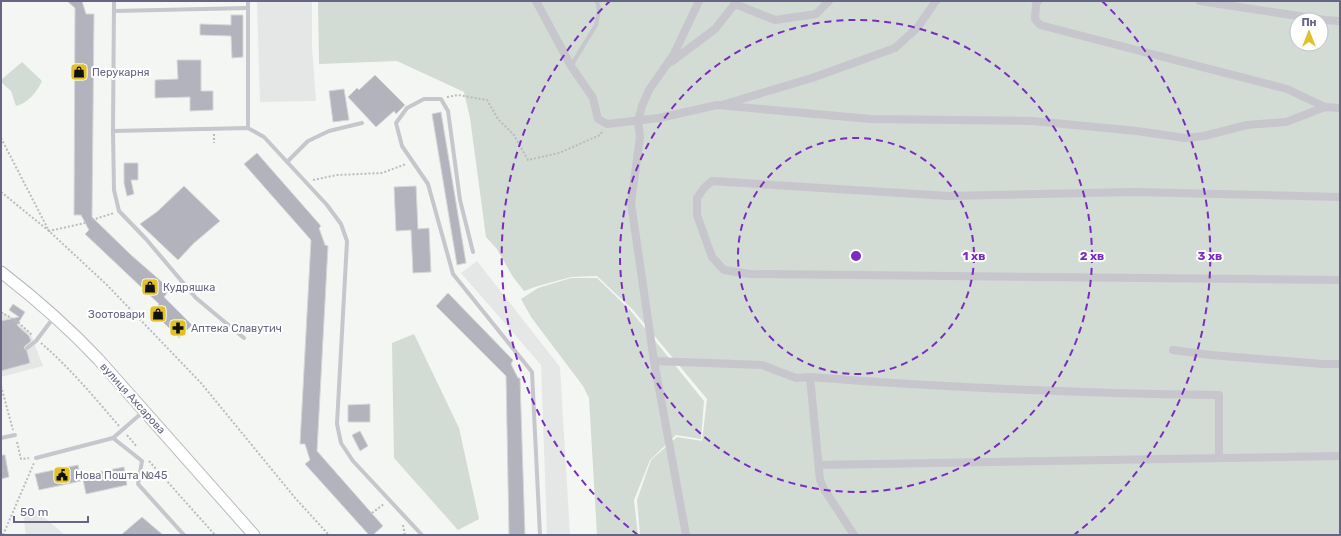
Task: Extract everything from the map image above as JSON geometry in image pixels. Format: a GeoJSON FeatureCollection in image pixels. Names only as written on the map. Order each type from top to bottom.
{"type":"FeatureCollection","features":[{"type":"Feature","properties":{"kind":"main road","name":"вулиця Ахсарова"},"geometry":{"type":"LineString","coordinates":[[1,272],[77,336],[145,410],[254,535]]}},
{"type":"Feature","properties":{"kind":"street"},"geometry":{"type":"LineString","coordinates":[[536,1],[571,66],[593,98],[598,119],[607,124],[659,118],[722,105],[870,119],[1033,121],[1137,131],[1185,138],[1204,136],[1246,125],[1286,122],[1325,107]]}},
{"type":"Feature","properties":{"kind":"street"},"geometry":{"type":"LineString","coordinates":[[686,535],[654,361],[631,203],[640,137],[636,121],[650,90],[674,54],[699,1]]}},
{"type":"Feature","properties":{"kind":"street"},"geometry":{"type":"LineString","coordinates":[[666,66],[715,29],[736,3],[775,20],[816,14],[829,1]]}},
{"type":"Feature","properties":{"kind":"street"},"geometry":{"type":"LineString","coordinates":[[722,105],[812,78],[896,48],[917,28],[936,1]]}},
{"type":"Feature","properties":{"kind":"street"},"geometry":{"type":"LineString","coordinates":[[1038,1],[1036,4],[1035,19],[1040,25],[1286,89],[1325,107],[1340,108]]}},
{"type":"Feature","properties":{"kind":"street"},"geometry":{"type":"LineString","coordinates":[[1200,1],[1340,21]]}},
{"type":"Feature","properties":{"kind":"street"},"geometry":{"type":"LineString","coordinates":[[1340,197],[1134,192],[948,196],[712,181],[704,188],[698,198],[697,215],[712,257],[724,270],[750,274],[1340,280]]}},
{"type":"Feature","properties":{"kind":"street"},"geometry":{"type":"LineString","coordinates":[[1173,350],[1211,355],[1340,364]]}},
{"type":"Feature","properties":{"kind":"street"},"geometry":{"type":"LineString","coordinates":[[654,361],[762,365],[796,378],[810,377],[902,384],[1097,393],[1219,395],[1219,458]]}},
{"type":"Feature","properties":{"kind":"street"},"geometry":{"type":"LineString","coordinates":[[810,377],[820,480],[824,490],[854,535]]}},
{"type":"Feature","properties":{"kind":"street"},"geometry":{"type":"LineString","coordinates":[[818,465],[1340,456]]}},
{"type":"Feature","properties":{"kind":"lane"},"geometry":{"type":"LineString","coordinates":[[114,1],[114,190],[119,211],[146,239],[196,298],[244,338]]}},
{"type":"Feature","properties":{"kind":"lane"},"geometry":{"type":"LineString","coordinates":[[248,1],[248,128]]}},
{"type":"Feature","properties":{"kind":"lane"},"geometry":{"type":"LineString","coordinates":[[571,66],[596,25],[599,10],[597,1]]}},
{"type":"Feature","properties":{"kind":"lane"},"geometry":{"type":"LineString","coordinates":[[114,11],[248,8]]}},
{"type":"Feature","properties":{"kind":"lane"},"geometry":{"type":"LineString","coordinates":[[473,252],[460,200],[448,111],[441,99],[424,99],[407,108],[396,123],[402,146],[428,184],[453,274],[532,372],[540,535]]}},
{"type":"Feature","properties":{"kind":"lane"},"geometry":{"type":"LineString","coordinates":[[287,162],[308,141],[328,131],[362,123]]}},
{"type":"Feature","properties":{"kind":"lane"},"geometry":{"type":"LineString","coordinates":[[113,131],[248,128],[264,137],[327,205],[341,224],[347,241],[337,424],[341,443],[353,461],[422,535]]}},
{"type":"Feature","properties":{"kind":"lane"},"geometry":{"type":"LineString","coordinates":[[27,348],[37,340],[54,316]]}},
{"type":"Feature","properties":{"kind":"lane"},"geometry":{"type":"LineString","coordinates":[[36,458],[113,438],[145,410]]}},
{"type":"Feature","properties":{"kind":"lane"},"geometry":{"type":"LineString","coordinates":[[1,438],[15,435]]}},
{"type":"Feature","properties":{"kind":"lane"},"geometry":{"type":"LineString","coordinates":[[113,438],[142,461],[138,484],[184,535]]}},
{"type":"Feature","properties":{"kind":"path"},"geometry":{"type":"LineString","coordinates":[[441,99],[458,95],[487,100],[498,119],[514,135],[528,160],[559,153],[600,135],[607,124]]}},
{"type":"Feature","properties":{"kind":"path"},"geometry":{"type":"LineString","coordinates":[[1,138],[49,231]]}},
{"type":"Feature","properties":{"kind":"path"},"geometry":{"type":"LineString","coordinates":[[306,182],[337,175],[382,173],[413,162]]}},
{"type":"Feature","properties":{"kind":"path"},"geometry":{"type":"LineString","coordinates":[[1,192],[49,231],[107,285],[201,383],[296,499],[329,535]]}},
{"type":"Feature","properties":{"kind":"path"},"geometry":{"type":"LineString","coordinates":[[92,220],[119,211]]}},
{"type":"Feature","properties":{"kind":"path"},"geometry":{"type":"LineString","coordinates":[[49,231],[85,223]]}},
{"type":"Feature","properties":{"kind":"path"},"geometry":{"type":"LineString","coordinates":[[1,312],[18,322],[58,357],[85,386],[141,452]]}},
{"type":"Feature","properties":{"kind":"path"},"geometry":{"type":"LineString","coordinates":[[3,535],[36,458]]}},
{"type":"Feature","properties":{"kind":"path"},"geometry":{"type":"LineString","coordinates":[[146,458],[214,535]]}},
{"type":"Feature","properties":{"kind":"path"},"geometry":{"type":"LineString","coordinates":[[372,513],[385,504]]}},
{"type":"Feature","properties":{"kind":"path"},"geometry":{"type":"LineString","coordinates":[[402,522],[405,535]]}},
{"type":"Feature","properties":{"kind":"shaded area"},"geometry":{"type":"Polygon","coordinates":[[[257,1],[312,1],[312,47],[316,101],[260,102],[257,1]]]}},
{"type":"Feature","properties":{"kind":"shaded area"},"geometry":{"type":"Polygon","coordinates":[[[318,1],[1340,1],[1340,535],[640,535],[637,500],[651,460],[677,437],[702,441],[707,399],[633,310],[597,276],[571,277],[524,291],[513,277],[497,249],[486,237],[470,118],[464,92],[397,61],[319,64],[318,1]]]}},
{"type":"Feature","properties":{"kind":"shaded area"},"geometry":{"type":"Polygon","coordinates":[[[22,62],[42,81],[31,97],[24,103],[16,106],[11,91],[1,82],[1,80],[22,62]]]}},
{"type":"Feature","properties":{"kind":"shaded area"},"geometry":{"type":"Polygon","coordinates":[[[477,261],[560,367],[570,535],[547,535],[541,365],[461,273],[477,261]]]}},
{"type":"Feature","properties":{"kind":"shaded area"},"geometry":{"type":"Polygon","coordinates":[[[571,278],[597,278],[630,310],[704,401],[701,439],[676,435],[650,460],[634,500],[638,535],[597,535],[589,398],[583,386],[531,317],[521,299],[538,288],[571,278]]]}},
{"type":"Feature","properties":{"kind":"shaded area"},"geometry":{"type":"Polygon","coordinates":[[[1,311],[18,322],[31,335],[43,366],[1,377],[1,311]]]}},
{"type":"Feature","properties":{"kind":"shaded area"},"geometry":{"type":"Polygon","coordinates":[[[414,334],[459,428],[479,519],[458,530],[394,458],[392,343],[414,334]]]}},
{"type":"Feature","properties":{"kind":"shaded area"},"geometry":{"type":"Polygon","coordinates":[[[35,510],[65,535],[26,535],[23,513],[35,510]]]}},
{"type":"Feature","properties":{"kind":"building"},"geometry":{"type":"Polygon","coordinates":[[[67,1],[82,1],[86,14],[94,14],[92,217],[131,255],[170,289],[164,297],[192,325],[179,338],[152,311],[159,304],[85,234],[89,230],[81,215],[74,215],[75,8],[67,1]]]}},
{"type":"Feature","properties":{"kind":"building"},"geometry":{"type":"Polygon","coordinates":[[[231,15],[243,15],[243,57],[232,58],[231,36],[200,35],[200,24],[231,25],[231,15]]]}},
{"type":"Feature","properties":{"kind":"building"},"geometry":{"type":"Polygon","coordinates":[[[177,60],[201,60],[201,91],[213,91],[213,110],[190,111],[190,97],[155,98],[155,80],[178,79],[177,60]]]}},
{"type":"Feature","properties":{"kind":"building"},"geometry":{"type":"Polygon","coordinates":[[[375,75],[405,105],[396,114],[394,111],[376,127],[348,97],[357,88],[359,90],[375,75]]]}},
{"type":"Feature","properties":{"kind":"building"},"geometry":{"type":"Polygon","coordinates":[[[344,89],[349,120],[333,122],[329,91],[344,89]]]}},
{"type":"Feature","properties":{"kind":"building"},"geometry":{"type":"Polygon","coordinates":[[[441,112],[466,263],[457,265],[432,114],[441,112]]]}},
{"type":"Feature","properties":{"kind":"building"},"geometry":{"type":"Polygon","coordinates":[[[257,153],[321,226],[319,228],[325,245],[328,246],[317,451],[383,526],[373,535],[369,535],[305,464],[310,460],[305,444],[300,444],[311,240],[244,164],[257,153]]]}},
{"type":"Feature","properties":{"kind":"building"},"geometry":{"type":"Polygon","coordinates":[[[124,163],[138,163],[138,180],[131,180],[134,194],[127,196],[124,183],[124,163]]]}},
{"type":"Feature","properties":{"kind":"building"},"geometry":{"type":"Polygon","coordinates":[[[184,186],[220,221],[194,243],[178,260],[140,224],[158,211],[184,186]]]}},
{"type":"Feature","properties":{"kind":"building"},"geometry":{"type":"Polygon","coordinates":[[[416,186],[418,229],[429,228],[431,272],[413,273],[411,230],[396,231],[394,187],[416,186]]]}},
{"type":"Feature","properties":{"kind":"building"},"geometry":{"type":"Polygon","coordinates":[[[448,293],[513,360],[511,364],[518,378],[520,378],[525,535],[509,535],[506,376],[436,306],[448,293]]]}},
{"type":"Feature","properties":{"kind":"building"},"geometry":{"type":"Polygon","coordinates":[[[13,304],[25,312],[17,325],[29,336],[31,341],[24,348],[27,351],[30,363],[1,371],[1,321],[19,317],[9,310],[13,304]]]}},
{"type":"Feature","properties":{"kind":"building"},"geometry":{"type":"Polygon","coordinates":[[[370,404],[370,422],[348,422],[348,405],[370,404]]]}},
{"type":"Feature","properties":{"kind":"building"},"geometry":{"type":"Polygon","coordinates":[[[360,431],[368,446],[360,451],[352,435],[360,431]]]}},
{"type":"Feature","properties":{"kind":"building"},"geometry":{"type":"Polygon","coordinates":[[[1,455],[5,455],[9,477],[1,479],[1,455]]]}},
{"type":"Feature","properties":{"kind":"building"},"geometry":{"type":"Polygon","coordinates":[[[78,465],[81,481],[39,490],[35,474],[78,465]]]}},
{"type":"Feature","properties":{"kind":"building"},"geometry":{"type":"Polygon","coordinates":[[[124,467],[127,485],[86,494],[82,475],[124,467]]]}},
{"type":"Feature","properties":{"kind":"building"},"geometry":{"type":"Polygon","coordinates":[[[142,517],[163,535],[121,535],[142,517]]]}},
{"type":"Feature","properties":{"kind":"place","name":"Перукарня"},"geometry":{"type":"Point","coordinates":[79,72]}},
{"type":"Feature","properties":{"kind":"place","name":"Кудряшка"},"geometry":{"type":"Point","coordinates":[150,287]}},
{"type":"Feature","properties":{"kind":"place","name":"Зоотовари"},"geometry":{"type":"Point","coordinates":[158,314]}},
{"type":"Feature","properties":{"kind":"place","name":"Аптека Славутич"},"geometry":{"type":"Point","coordinates":[178,328]}},
{"type":"Feature","properties":{"kind":"place","name":"Нова Пошта №45"},"geometry":{"type":"Point","coordinates":[62,475]}}]}
